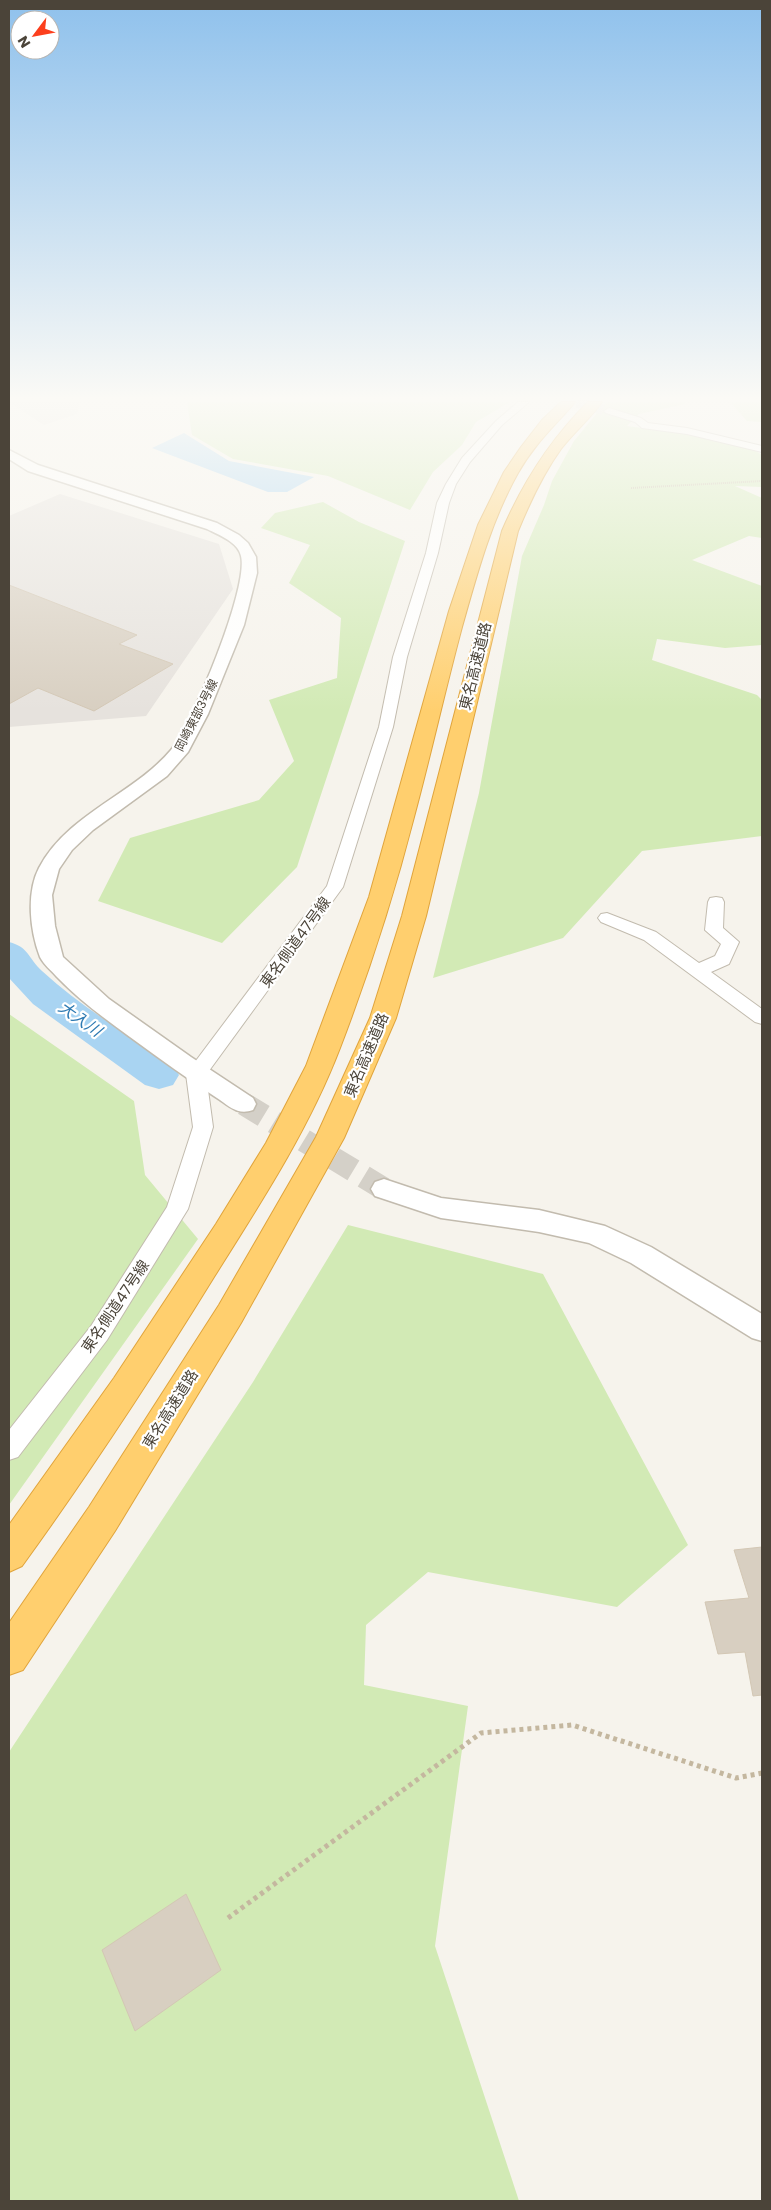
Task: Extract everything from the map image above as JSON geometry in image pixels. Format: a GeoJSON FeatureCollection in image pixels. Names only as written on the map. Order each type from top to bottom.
{"type":"FeatureCollection","features":[{"type":"Feature","properties":{"kind":"highway","name":"東名高速道路"},"geometry":{"type":"LineString","coordinates":[[9,1554],[47,1503],[158,1339],[254,1189],[319,1066],[360,960],[392,862],[440,671],[476,549],[493,505]]}},
{"type":"Feature","properties":{"kind":"highway","name":"東名高速道路"},"geometry":{"type":"LineString","coordinates":[[9,1656],[102,1519],[220,1330],[330,1138],[383,1018],[414,916],[510,531],[522,505]]}},
{"type":"Feature","properties":{"kind":"street","name":"岡崎東部3号線"},"geometry":{"type":"LineString","coordinates":[[148,505],[212,526],[230,535],[242,544],[249,558],[248,579],[242,610],[206,701],[179,751],[158,774],[93,821],[66,845],[48,868],[41,894],[43,920],[53,959],[85,993],[196,1074],[244,1104]]}},
{"type":"Feature","properties":{"kind":"street","name":"東名側道47号線"},"geometry":{"type":"LineString","coordinates":[[9,1449],[99,1333],[178,1209],[204,1127],[196,1074],[335,887],[386,727],[400,657],[432,553],[443,505]]}},
{"type":"Feature","properties":{"kind":"street"},"geometry":{"type":"LineString","coordinates":[[698,971],[724,960],[730,942],[714,930],[716,902]]}},
{"type":"Feature","properties":{"kind":"street"},"geometry":{"type":"LineString","coordinates":[[607,918],[650,936],[762,1018]]}},
{"type":"Feature","properties":{"kind":"street"},"geometry":{"type":"LineString","coordinates":[[384,1189],[441,1208],[539,1221],[595,1234],[640,1255],[762,1330]]}},
{"type":"Feature","properties":{"kind":"path"},"geometry":{"type":"LineString","coordinates":[[228,1918],[481,1733],[572,1725],[736,1778],[762,1773]]}},
{"type":"Feature","properties":{"kind":"shaded area"},"geometry":{"type":"Polygon","coordinates":[[[34,505],[95,505],[219,544],[233,589],[146,716],[9,727],[9,516],[34,505]]]}},
{"type":"Feature","properties":{"kind":"green space"},"geometry":{"type":"Polygon","coordinates":[[[309,505],[329,505],[359,522],[405,541],[297,867],[222,943],[98,901],[130,838],[259,800],[294,761],[269,700],[337,678],[341,618],[289,583],[310,545],[261,528],[275,513],[309,505]]]}},
{"type":"Feature","properties":{"kind":"green space"},"geometry":{"type":"Polygon","coordinates":[[[398,505],[413,505],[410,510],[398,505]]]}},
{"type":"Feature","properties":{"kind":"green space"},"geometry":{"type":"Polygon","coordinates":[[[544,505],[762,505],[762,538],[749,536],[692,560],[762,586],[762,645],[725,648],[657,639],[652,660],[757,695],[762,700],[762,836],[642,851],[563,938],[433,978],[479,793],[522,556],[544,505]]]}},
{"type":"Feature","properties":{"kind":"green space"},"geometry":{"type":"Polygon","coordinates":[[[9,1014],[134,1101],[145,1175],[198,1239],[9,1505],[9,1014]]]}},
{"type":"Feature","properties":{"kind":"green space"},"geometry":{"type":"Polygon","coordinates":[[[348,1225],[543,1274],[688,1545],[617,1607],[428,1572],[366,1625],[364,1685],[468,1706],[435,1946],[519,2201],[9,2201],[9,1752],[253,1382],[348,1225]]]}},
{"type":"Feature","properties":{"kind":"building"},"geometry":{"type":"Polygon","coordinates":[[[9,585],[137,635],[119,644],[173,664],[94,711],[38,688],[9,704],[9,585]]]}},
{"type":"Feature","properties":{"kind":"building"},"geometry":{"type":"Polygon","coordinates":[[[762,1547],[762,1695],[753,1696],[745,1652],[718,1654],[705,1602],[749,1598],[734,1550],[762,1547]]]}},
{"type":"Feature","properties":{"kind":"building"},"geometry":{"type":"Polygon","coordinates":[[[186,1894],[221,1970],[135,2031],[102,1950],[186,1894]]]}},
{"type":"Feature","properties":{"kind":"waterway","name":"大入川"},"geometry":{"type":"LineString","coordinates":[[9,953],[25,975],[46,995],[159,1075]]}},
{"type":"Feature","properties":{"kind":"tunnel"},"geometry":{"type":"LineString","coordinates":[[244,1104],[384,1189]]}}]}
